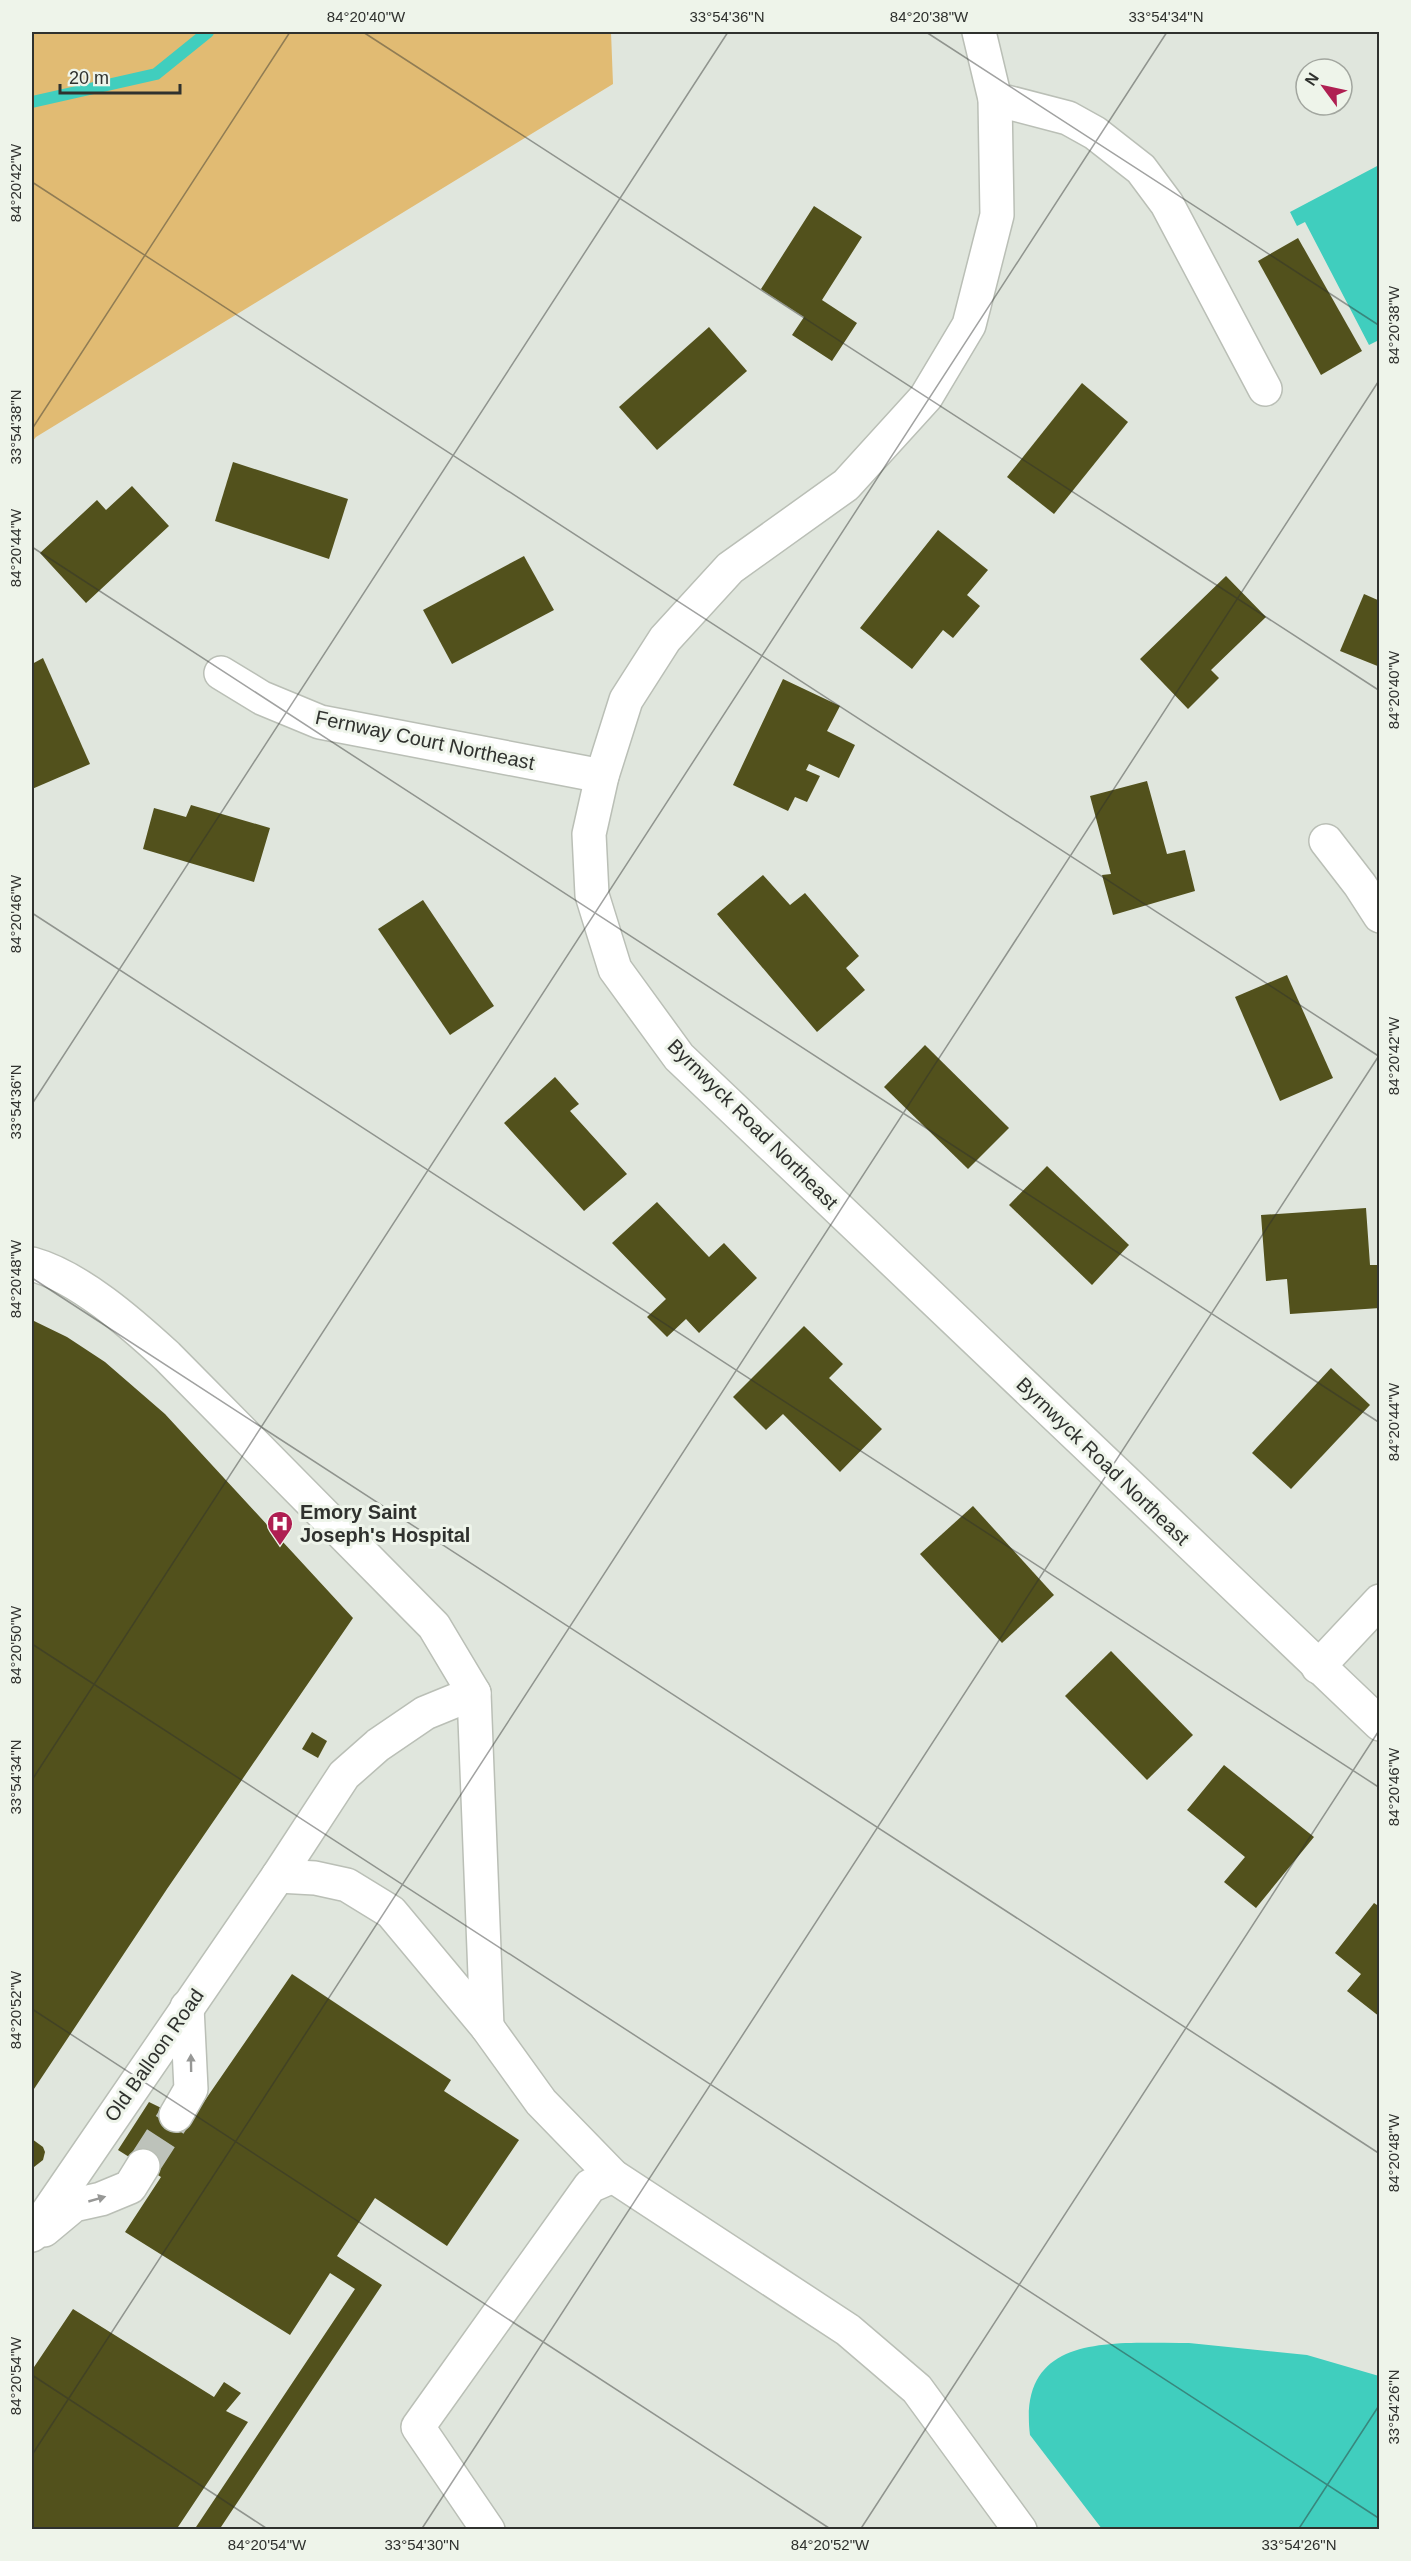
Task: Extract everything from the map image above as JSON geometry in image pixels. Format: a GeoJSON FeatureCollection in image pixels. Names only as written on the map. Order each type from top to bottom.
{"type":"FeatureCollection","features":[{"type":"Feature","properties":{"kind":"street","name":"Byrnwyck Road Northeast"},"geometry":{"type":"LineString","coordinates":[[979,32],[995,99],[997,215],[969,325],[926,398],[846,485],[730,568],[665,639],[626,700],[602,776],[589,834],[592,895],[615,969],[679,1057],[1380,1724]]}},
{"type":"Feature","properties":{"kind":"street"},"geometry":{"type":"LineString","coordinates":[[995,99],[1068,118],[1095,133],[1142,169],[1167,204],[1265,389]]}},
{"type":"Feature","properties":{"kind":"street","name":"Fernway Court Northeast"},"geometry":{"type":"LineString","coordinates":[[221,674],[262,698],[320,722],[602,776]]}},
{"type":"Feature","properties":{"kind":"street"},"geometry":{"type":"LineString","coordinates":[[1326,841],[1360,885],[1380,916]]}},
{"type":"Feature","properties":{"kind":"street"},"geometry":{"type":"LineString","coordinates":[[32,1264],[51,1269],[126,1319],[167,1356],[434,1626],[474,1693],[487,2027]]}},
{"type":"Feature","properties":{"kind":"street"},"geometry":{"type":"LineString","coordinates":[[1318,1667],[1380,1601]]}},
{"type":"Feature","properties":{"kind":"street","name":"Old Balloon Road"},"geometry":{"type":"LineString","coordinates":[[32,2235],[278,1876],[344,1775],[378,1744],[425,1713],[474,1693]]}},
{"type":"Feature","properties":{"kind":"street"},"geometry":{"type":"LineString","coordinates":[[278,1876],[315,1878],[347,1885],[391,1912],[487,2027],[541,2102],[613,2176],[848,2330],[917,2389],[1020,2529]]}},
{"type":"Feature","properties":{"kind":"street"},"geometry":{"type":"LineString","coordinates":[[176,2115],[191,2089],[187,2007]]}},
{"type":"Feature","properties":{"kind":"street"},"geometry":{"type":"LineString","coordinates":[[32,2241],[74,2205],[101,2199],[130,2187],[143,2166]]}},
{"type":"Feature","properties":{"kind":"street"},"geometry":{"type":"LineString","coordinates":[[488,2529],[418,2427],[590,2186],[613,2176]]}},
{"type":"Feature","properties":{"kind":"shaded area"},"geometry":{"type":"Polygon","coordinates":[[[32,32],[611,32],[613,84],[36,437],[32,442],[32,32]]]}},
{"type":"Feature","properties":{"kind":"water"},"geometry":{"type":"Polygon","coordinates":[[[1379,165],[1379,340],[1369,345],[1305,222],[1297,226],[1290,212],[1379,165]]]}},
{"type":"Feature","properties":{"kind":"water"},"geometry":{"type":"Polygon","coordinates":[[[1132,2343],[1189,2343],[1307,2355],[1379,2376],[1379,2529],[1102,2529],[1030,2435],[1030,2401],[1039,2376],[1056,2360],[1078,2350],[1132,2343]]]}},
{"type":"Feature","properties":{"kind":"building"},"geometry":{"type":"Polygon","coordinates":[[[814,206],[862,237],[822,300],[857,323],[832,361],[792,335],[804,317],[761,289],[814,206]]]}},
{"type":"Feature","properties":{"kind":"building"},"geometry":{"type":"Polygon","coordinates":[[[1298,238],[1362,351],[1321,375],[1258,261],[1298,238]]]}},
{"type":"Feature","properties":{"kind":"building"},"geometry":{"type":"Polygon","coordinates":[[[709,327],[747,371],[657,450],[619,407],[709,327]]]}},
{"type":"Feature","properties":{"kind":"building"},"geometry":{"type":"Polygon","coordinates":[[[1082,383],[1128,422],[1054,514],[1007,477],[1082,383]]]}},
{"type":"Feature","properties":{"kind":"building"},"geometry":{"type":"Polygon","coordinates":[[[233,462],[348,499],[329,559],[215,521],[233,462]]]}},
{"type":"Feature","properties":{"kind":"building"},"geometry":{"type":"Polygon","coordinates":[[[132,486],[169,526],[86,603],[40,553],[97,500],[106,510],[132,486]]]}},
{"type":"Feature","properties":{"kind":"building"},"geometry":{"type":"Polygon","coordinates":[[[938,530],[988,570],[967,595],[980,606],[953,638],[943,630],[912,669],[860,628],[938,530]]]}},
{"type":"Feature","properties":{"kind":"building"},"geometry":{"type":"Polygon","coordinates":[[[524,556],[554,610],[452,664],[423,610],[524,556]]]}},
{"type":"Feature","properties":{"kind":"building"},"geometry":{"type":"Polygon","coordinates":[[[1226,576],[1266,617],[1211,670],[1219,678],[1188,709],[1140,659],[1226,576]]]}},
{"type":"Feature","properties":{"kind":"building"},"geometry":{"type":"Polygon","coordinates":[[[1364,594],[1380,601],[1380,667],[1340,651],[1364,594]]]}},
{"type":"Feature","properties":{"kind":"building"},"geometry":{"type":"Polygon","coordinates":[[[43,658],[90,764],[32,789],[32,664],[43,658]]]}},
{"type":"Feature","properties":{"kind":"building"},"geometry":{"type":"Polygon","coordinates":[[[783,679],[840,706],[827,731],[855,745],[839,778],[809,764],[806,770],[820,776],[807,802],[795,797],[788,811],[733,785],[783,679]]]}},
{"type":"Feature","properties":{"kind":"building"},"geometry":{"type":"Polygon","coordinates":[[[1147,781],[1167,854],[1185,850],[1195,891],[1113,915],[1102,875],[1111,874],[1090,796],[1147,781]]]}},
{"type":"Feature","properties":{"kind":"building"},"geometry":{"type":"Polygon","coordinates":[[[191,805],[270,828],[254,882],[143,849],[154,808],[186,817],[191,805]]]}},
{"type":"Feature","properties":{"kind":"building"},"geometry":{"type":"Polygon","coordinates":[[[763,875],[790,905],[805,893],[859,956],[846,968],[865,990],[817,1032],[717,914],[763,875]]]}},
{"type":"Feature","properties":{"kind":"building"},"geometry":{"type":"Polygon","coordinates":[[[423,900],[494,1006],[450,1035],[378,929],[423,900]]]}},
{"type":"Feature","properties":{"kind":"building"},"geometry":{"type":"Polygon","coordinates":[[[1287,975],[1333,1078],[1280,1101],[1235,997],[1287,975]]]}},
{"type":"Feature","properties":{"kind":"building"},"geometry":{"type":"Polygon","coordinates":[[[925,1045],[1009,1128],[968,1169],[884,1087],[925,1045]]]}},
{"type":"Feature","properties":{"kind":"building"},"geometry":{"type":"Polygon","coordinates":[[[555,1077],[579,1104],[570,1111],[627,1174],[584,1211],[504,1123],[555,1077]]]}},
{"type":"Feature","properties":{"kind":"building"},"geometry":{"type":"Polygon","coordinates":[[[1047,1166],[1129,1245],[1092,1285],[1009,1205],[1047,1166]]]}},
{"type":"Feature","properties":{"kind":"building"},"geometry":{"type":"Polygon","coordinates":[[[657,1202],[709,1257],[724,1243],[757,1278],[699,1333],[686,1319],[667,1337],[647,1317],[666,1299],[612,1243],[657,1202]]]}},
{"type":"Feature","properties":{"kind":"building"},"geometry":{"type":"Polygon","coordinates":[[[1366,1208],[1370,1265],[1379,1265],[1380,1308],[1290,1314],[1287,1279],[1266,1281],[1261,1215],[1366,1208]]]}},
{"type":"Feature","properties":{"kind":"building"},"geometry":{"type":"Polygon","coordinates":[[[32,1320],[67,1337],[105,1362],[165,1414],[353,1618],[167,1889],[32,2092],[32,1320]]]}},
{"type":"Feature","properties":{"kind":"building"},"geometry":{"type":"Polygon","coordinates":[[[804,1326],[843,1364],[829,1378],[882,1429],[840,1472],[783,1414],[766,1430],[733,1397],[804,1326]]]}},
{"type":"Feature","properties":{"kind":"building"},"geometry":{"type":"Polygon","coordinates":[[[1331,1368],[1370,1405],[1291,1489],[1252,1453],[1331,1368]]]}},
{"type":"Feature","properties":{"kind":"building"},"geometry":{"type":"Polygon","coordinates":[[[973,1506],[1054,1595],[1002,1643],[920,1554],[973,1506]]]}},
{"type":"Feature","properties":{"kind":"building"},"geometry":{"type":"Polygon","coordinates":[[[1111,1651],[1193,1735],[1147,1780],[1065,1696],[1111,1651]]]}},
{"type":"Feature","properties":{"kind":"building"},"geometry":{"type":"Polygon","coordinates":[[[312,1732],[327,1741],[318,1758],[302,1749],[312,1732]]]}},
{"type":"Feature","properties":{"kind":"building"},"geometry":{"type":"Polygon","coordinates":[[[1224,1765],[1314,1837],[1256,1908],[1224,1882],[1245,1857],[1187,1810],[1224,1765]]]}},
{"type":"Feature","properties":{"kind":"building"},"geometry":{"type":"Polygon","coordinates":[[[1374,1903],[1380,1907],[1380,2017],[1347,1991],[1361,1974],[1335,1953],[1374,1903]]]}},
{"type":"Feature","properties":{"kind":"building"},"geometry":{"type":"Polygon","coordinates":[[[292,1974],[451,2080],[444,2091],[519,2140],[447,2246],[375,2198],[337,2256],[382,2285],[219,2530],[194,2530],[355,2289],[330,2273],[290,2335],[125,2232],[161,2177],[118,2150],[149,2102],[190,2122],[292,1974]]]}},
{"type":"Feature","properties":{"kind":"building"},"geometry":{"type":"Polygon","coordinates":[[[32,2139],[43,2147],[45,2152],[43,2160],[34,2167],[32,2166],[32,2139]]]}},
{"type":"Feature","properties":{"kind":"building"},"geometry":{"type":"Polygon","coordinates":[[[73,2309],[214,2397],[224,2382],[241,2393],[226,2411],[248,2422],[176,2530],[32,2530],[32,2370],[73,2309]]]}},
{"type":"Feature","properties":{"kind":"waterway"},"geometry":{"type":"LineString","coordinates":[[32,102],[156,74],[208,32]]}},
{"type":"Feature","properties":{"kind":"tunnel"},"geometry":{"type":"LineString","coordinates":[[143,2166],[176,2115]]}},
{"type":"Feature","properties":{"kind":"place","name":"Emory Saint Joseph's Hospital"},"geometry":{"type":"Point","coordinates":[280,1547]}}]}
